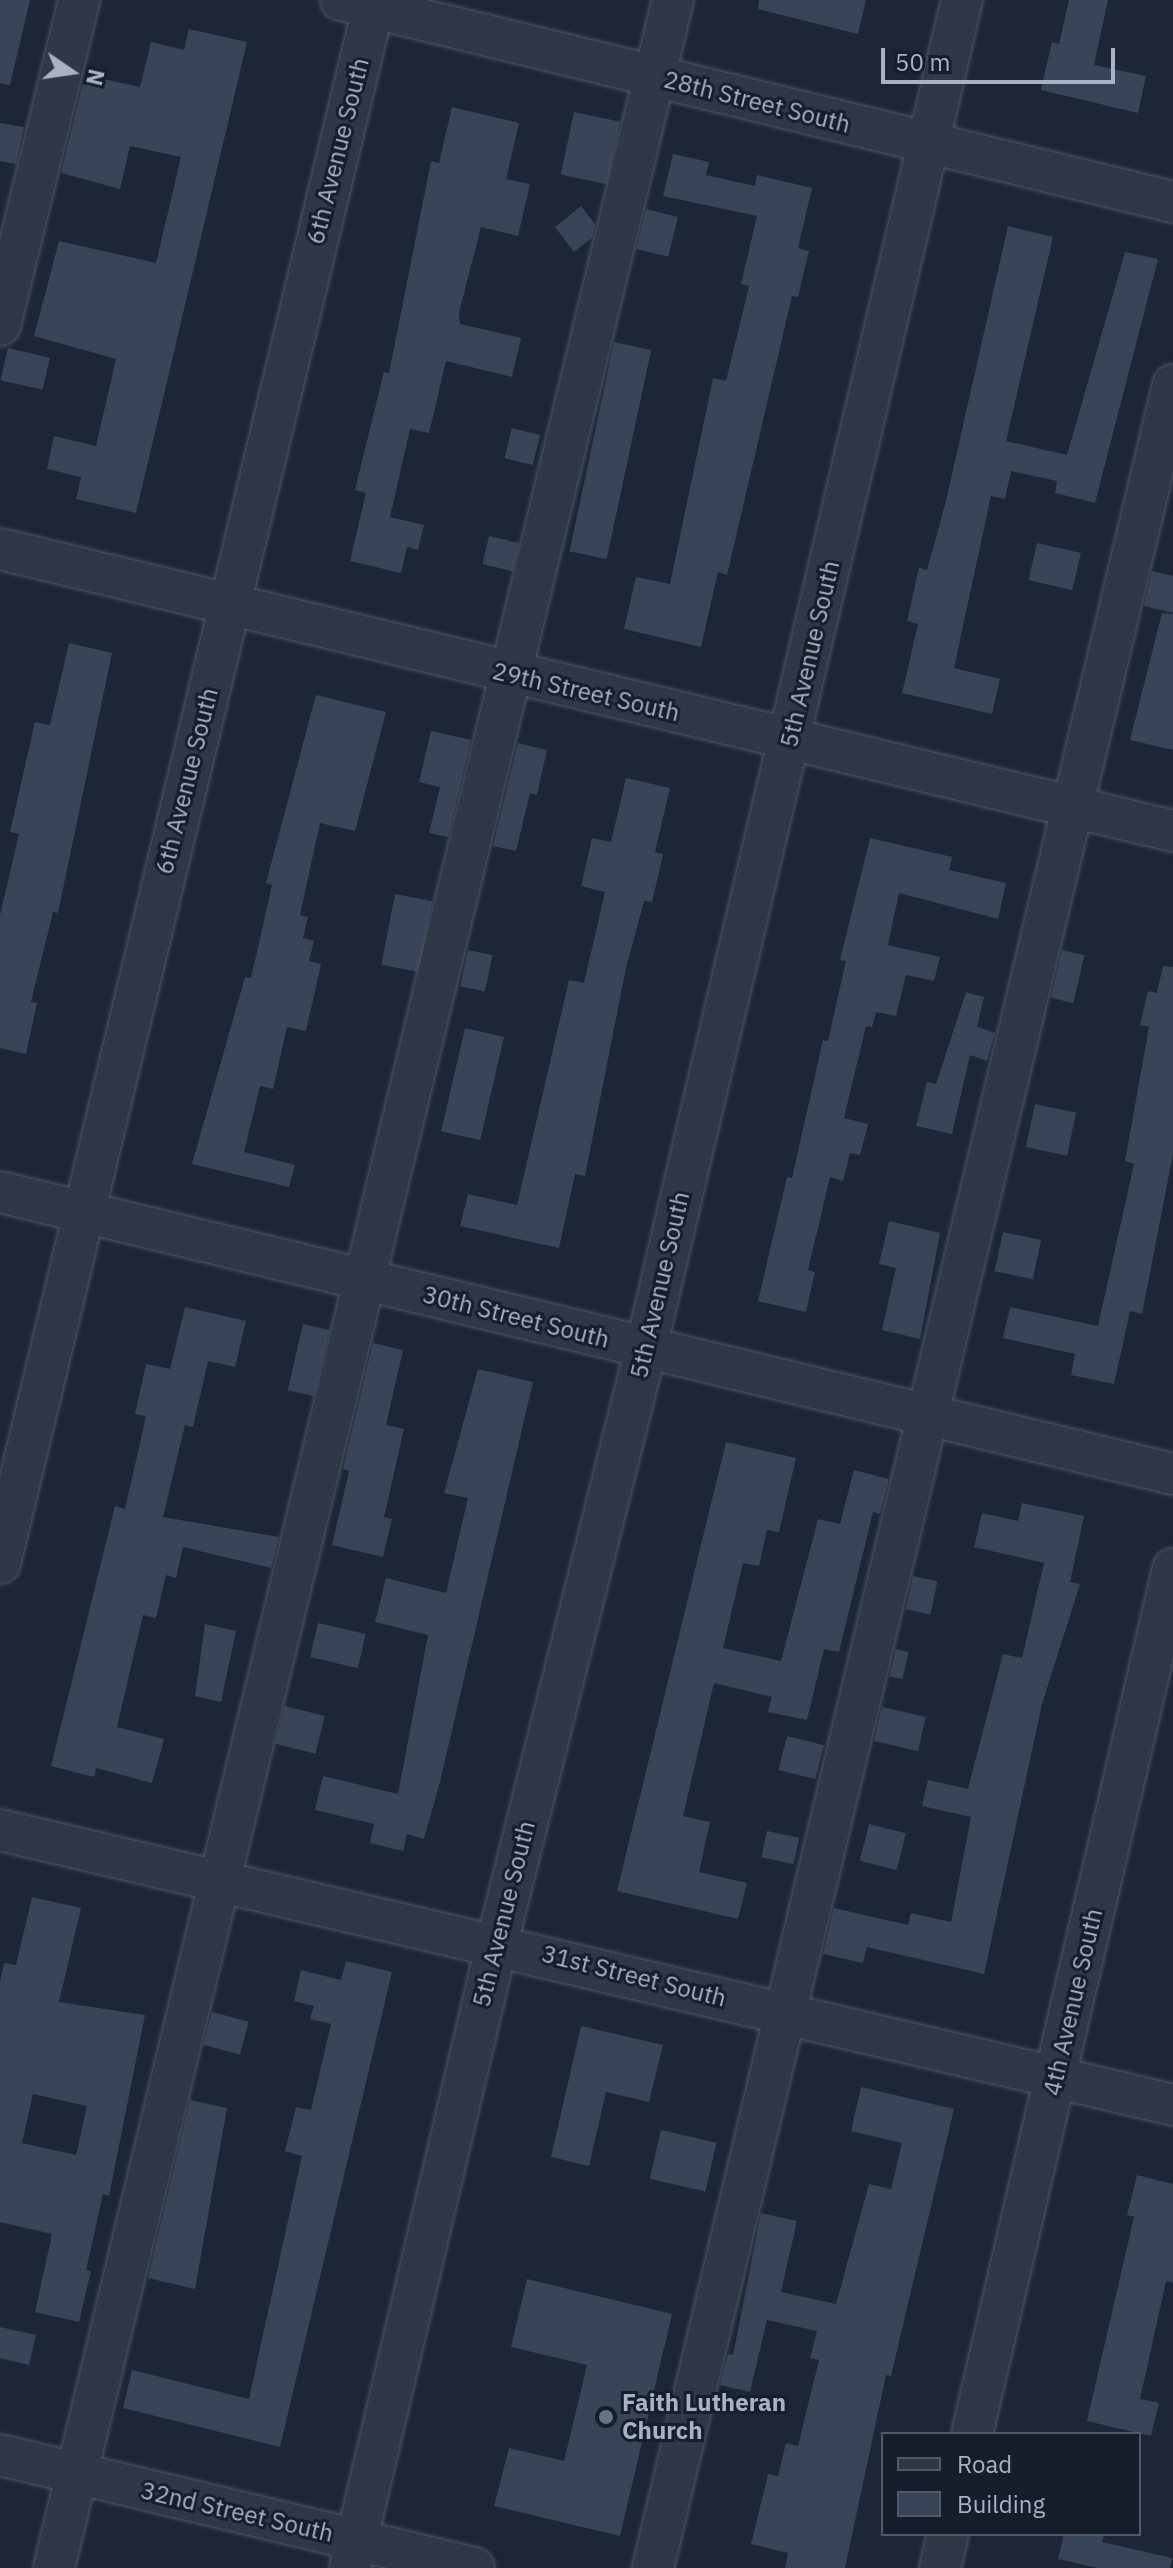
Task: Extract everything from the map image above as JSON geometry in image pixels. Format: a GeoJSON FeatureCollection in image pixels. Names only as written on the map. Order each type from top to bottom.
{"type":"FeatureCollection","features":[{"type":"Feature","properties":{"kind":"street"},"geometry":{"type":"LineString","coordinates":[[0,325],[79,0]]}},
{"type":"Feature","properties":{"kind":"street"},"geometry":{"type":"LineString","coordinates":[[54,2568],[508,673],[673,0]]}},
{"type":"Feature","properties":{"kind":"street","name":"5th Avenue South"},"geometry":{"type":"LineString","coordinates":[[353,2554],[497,1943],[646,1348],[962,0]]}},
{"type":"Feature","properties":{"kind":"street","name":"28th Street South"},"geometry":{"type":"LineString","coordinates":[[363,3],[654,77],[1173,202]]}},
{"type":"Feature","properties":{"kind":"street","name":"6th Avenue South"},"geometry":{"type":"LineString","coordinates":[[0,1563],[228,608],[363,3]]}},
{"type":"Feature","properties":{"kind":"street"},"geometry":{"type":"LineString","coordinates":[[653,2568],[1173,385]]}},
{"type":"Feature","properties":{"kind":"street","name":"29th Street South"},"geometry":{"type":"LineString","coordinates":[[0,549],[228,608],[1173,831]]}},
{"type":"Feature","properties":{"kind":"street","name":"30th Street South"},"geometry":{"type":"LineString","coordinates":[[0,1192],[1173,1474]]}},
{"type":"Feature","properties":{"kind":"street","name":"4th Avenue South"},"geometry":{"type":"LineString","coordinates":[[972,2432],[1173,1569]]}},
{"type":"Feature","properties":{"kind":"street","name":"31st Street South"},"geometry":{"type":"LineString","coordinates":[[0,1830],[497,1943],[1055,2080],[1173,2105]]}},
{"type":"Feature","properties":{"kind":"street","name":"32nd Street South"},"geometry":{"type":"LineString","coordinates":[[0,2455],[76,2473],[353,2554],[474,2568]]}},
{"type":"Feature","properties":{"kind":"street"},"geometry":{"type":"LineString","coordinates":[[940,2568],[948,2536]]}},
{"type":"Feature","properties":{"kind":"building"},"geometry":{"type":"Polygon","coordinates":[[[0,0],[30,0],[10,85],[0,83],[0,0]]]}},
{"type":"Feature","properties":{"kind":"building"},"geometry":{"type":"Polygon","coordinates":[[[759,0],[866,0],[858,34],[758,9],[759,0]]]}},
{"type":"Feature","properties":{"kind":"building"},"geometry":{"type":"Polygon","coordinates":[[[1069,0],[1108,0],[1094,65],[1146,76],[1138,113],[1041,90],[1052,42],[1059,44],[1069,0]]]}},
{"type":"Feature","properties":{"kind":"building"},"geometry":{"type":"Polygon","coordinates":[[[189,29],[247,42],[136,513],[76,499],[81,477],[47,469],[54,436],[96,446],[116,359],[34,336],[59,241],[156,263],[181,157],[130,146],[120,189],[61,173],[85,75],[140,87],[151,42],[184,50],[189,29]]]}},
{"type":"Feature","properties":{"kind":"building"},"geometry":{"type":"Polygon","coordinates":[[[452,107],[519,123],[506,179],[530,184],[518,236],[481,227],[459,313],[460,324],[521,338],[512,377],[446,361],[429,433],[410,429],[390,517],[424,525],[418,550],[407,547],[401,573],[350,561],[366,493],[355,490],[384,372],[389,373],[431,161],[439,163],[452,107]]]}},
{"type":"Feature","properties":{"kind":"building"},"geometry":{"type":"Polygon","coordinates":[[[574,112],[620,122],[607,184],[561,175],[574,112]]]}},
{"type":"Feature","properties":{"kind":"building"},"geometry":{"type":"Polygon","coordinates":[[[0,123],[24,127],[16,164],[0,161],[0,123]]]}},
{"type":"Feature","properties":{"kind":"building"},"geometry":{"type":"Polygon","coordinates":[[[673,154],[709,162],[706,175],[755,186],[757,175],[812,188],[798,248],[809,251],[798,297],[792,296],[727,575],[718,572],[701,647],[624,629],[636,577],[670,584],[713,378],[726,381],[749,286],[741,284],[757,216],[663,196],[673,154]]]}},
{"type":"Feature","properties":{"kind":"building"},"geometry":{"type":"Polygon","coordinates":[[[581,206],[595,224],[592,238],[574,252],[555,227],[581,206]]]}},
{"type":"Feature","properties":{"kind":"building"},"geometry":{"type":"Polygon","coordinates":[[[646,209],[678,217],[668,257],[636,249],[646,209]]]}},
{"type":"Feature","properties":{"kind":"building"},"geometry":{"type":"Polygon","coordinates":[[[1008,226],[1053,237],[1006,441],[1067,455],[1125,252],[1158,259],[1095,503],[1055,493],[1057,481],[1011,471],[1005,499],[991,496],[954,668],[1000,679],[992,714],[902,693],[918,624],[907,621],[919,568],[927,570],[946,501],[1008,226]]]}},
{"type":"Feature","properties":{"kind":"building"},"geometry":{"type":"Polygon","coordinates":[[[614,342],[651,350],[607,559],[570,551],[614,342]]]}},
{"type":"Feature","properties":{"kind":"building"},"geometry":{"type":"Polygon","coordinates":[[[8,348],[50,358],[42,390],[1,380],[8,348]]]}},
{"type":"Feature","properties":{"kind":"building"},"geometry":{"type":"Polygon","coordinates":[[[512,428],[540,435],[533,465],[505,458],[512,428]]]}},
{"type":"Feature","properties":{"kind":"building"},"geometry":{"type":"Polygon","coordinates":[[[489,536],[519,543],[513,571],[482,564],[489,536]]]}},
{"type":"Feature","properties":{"kind":"building"},"geometry":{"type":"Polygon","coordinates":[[[1037,543],[1081,553],[1072,590],[1028,580],[1037,543]]]}},
{"type":"Feature","properties":{"kind":"building"},"geometry":{"type":"Polygon","coordinates":[[[1152,571],[1173,576],[1173,613],[1144,606],[1152,571]]]}},
{"type":"Feature","properties":{"kind":"building"},"geometry":{"type":"Polygon","coordinates":[[[1162,613],[1173,614],[1173,750],[1130,740],[1162,613]]]}},
{"type":"Feature","properties":{"kind":"building"},"geometry":{"type":"Polygon","coordinates":[[[69,643],[112,653],[58,913],[53,912],[31,1002],[37,1003],[26,1054],[0,1048],[0,915],[19,834],[10,832],[35,722],[50,725],[69,643]]]}},
{"type":"Feature","properties":{"kind":"building"},"geometry":{"type":"Polygon","coordinates":[[[316,695],[386,712],[355,831],[320,823],[300,915],[308,917],[303,938],[314,941],[309,961],[321,964],[306,1031],[287,1027],[273,1089],[260,1086],[244,1152],[295,1165],[289,1187],[192,1164],[245,977],[251,978],[272,885],[266,883],[316,695]]]}},
{"type":"Feature","properties":{"kind":"building"},"geometry":{"type":"Polygon","coordinates":[[[431,731],[471,740],[448,837],[429,833],[440,787],[419,782],[431,731]]]}},
{"type":"Feature","properties":{"kind":"building"},"geometry":{"type":"Polygon","coordinates":[[[518,743],[547,750],[537,795],[530,793],[516,851],[493,846],[518,743]]]}},
{"type":"Feature","properties":{"kind":"building"},"geometry":{"type":"Polygon","coordinates":[[[626,778],[670,788],[655,852],[663,854],[652,902],[644,901],[626,968],[585,1176],[575,1174],[559,1248],[460,1226],[468,1194],[517,1205],[569,980],[584,983],[605,892],[581,886],[592,838],[611,842],[626,778]]]}},
{"type":"Feature","properties":{"kind":"building"},"geometry":{"type":"Polygon","coordinates":[[[870,838],[952,857],[949,870],[1006,883],[998,919],[899,893],[888,945],[940,957],[934,981],[906,975],[896,1016],[876,1012],[872,1027],[866,1026],[844,1118],[868,1124],[860,1155],[850,1153],[843,1181],[830,1177],[808,1270],[815,1272],[806,1312],[758,1301],[787,1177],[792,1178],[823,1040],[828,1041],[846,961],[840,960],[870,838]]]}},
{"type":"Feature","properties":{"kind":"building"},"geometry":{"type":"Polygon","coordinates":[[[395,894],[432,901],[419,972],[381,965],[395,894]]]}},
{"type":"Feature","properties":{"kind":"building"},"geometry":{"type":"Polygon","coordinates":[[[468,950],[492,955],[485,991],[460,986],[468,950]]]}},
{"type":"Feature","properties":{"kind":"building"},"geometry":{"type":"Polygon","coordinates":[[[1062,950],[1084,955],[1073,1003],[1051,998],[1062,950]]]}},
{"type":"Feature","properties":{"kind":"building"},"geometry":{"type":"Polygon","coordinates":[[[1163,966],[1173,967],[1173,1154],[1142,1314],[1130,1311],[1114,1384],[1071,1375],[1075,1354],[1003,1338],[1010,1307],[1098,1326],[1134,1164],[1125,1161],[1149,1027],[1140,1025],[1148,991],[1157,993],[1163,966]]]}},
{"type":"Feature","properties":{"kind":"building"},"geometry":{"type":"Polygon","coordinates":[[[966,992],[984,997],[977,1027],[995,1033],[987,1061],[970,1055],[952,1134],[916,1126],[927,1082],[936,1084],[966,992]]]}},
{"type":"Feature","properties":{"kind":"building"},"geometry":{"type":"Polygon","coordinates":[[[465,1028],[504,1037],[480,1140],[441,1131],[465,1028]]]}},
{"type":"Feature","properties":{"kind":"building"},"geometry":{"type":"Polygon","coordinates":[[[1035,1104],[1076,1113],[1067,1156],[1026,1147],[1035,1104]]]}},
{"type":"Feature","properties":{"kind":"building"},"geometry":{"type":"Polygon","coordinates":[[[889,1221],[940,1233],[920,1339],[882,1330],[896,1268],[879,1264],[889,1221]]]}},
{"type":"Feature","properties":{"kind":"building"},"geometry":{"type":"Polygon","coordinates":[[[1003,1232],[1041,1240],[1033,1279],[995,1271],[1003,1232]]]}},
{"type":"Feature","properties":{"kind":"building"},"geometry":{"type":"Polygon","coordinates":[[[185,1307],[246,1321],[235,1367],[208,1361],[193,1427],[185,1425],[163,1517],[279,1537],[271,1568],[183,1547],[176,1578],[166,1575],[156,1618],[143,1615],[117,1727],[164,1739],[152,1783],[96,1768],[94,1777],[51,1766],[115,1506],[125,1509],[146,1416],[135,1414],[146,1364],[170,1369],[185,1307]]]}},
{"type":"Feature","properties":{"kind":"building"},"geometry":{"type":"Polygon","coordinates":[[[303,1324],[329,1330],[314,1396],[288,1390],[303,1324]]]}},
{"type":"Feature","properties":{"kind":"building"},"geometry":{"type":"Polygon","coordinates":[[[373,1343],[403,1350],[386,1425],[404,1429],[384,1517],[392,1519],[383,1557],[332,1545],[349,1471],[343,1469],[373,1343]]]}},
{"type":"Feature","properties":{"kind":"building"},"geometry":{"type":"Polygon","coordinates":[[[478,1369],[533,1382],[440,1782],[424,1839],[407,1834],[403,1851],[370,1843],[374,1824],[315,1810],[323,1776],[398,1794],[428,1635],[375,1622],[386,1578],[446,1593],[468,1498],[444,1493],[478,1369]]]}},
{"type":"Feature","properties":{"kind":"building"},"geometry":{"type":"Polygon","coordinates":[[[726,1442],[796,1458],[779,1532],[767,1530],[759,1566],[743,1563],[723,1648],[781,1661],[818,1519],[840,1524],[854,1470],[889,1479],[880,1514],[873,1512],[839,1652],[824,1649],[807,1720],[768,1712],[772,1697],[714,1683],[683,1816],[710,1822],[699,1872],[747,1883],[738,1919],[617,1891],[726,1442]]]}},
{"type":"Feature","properties":{"kind":"building"},"geometry":{"type":"Polygon","coordinates":[[[1022,1503],[1084,1516],[1070,1582],[1080,1584],[1042,1704],[984,1974],[867,1947],[863,1963],[823,1954],[834,1908],[908,1925],[911,1913],[951,1922],[971,1817],[922,1806],[928,1780],[968,1789],[1003,1654],[1022,1658],[1044,1563],[974,1547],[982,1513],[1018,1521],[1022,1503]]]}},
{"type":"Feature","properties":{"kind":"building"},"geometry":{"type":"Polygon","coordinates":[[[913,1576],[937,1581],[930,1614],[906,1609],[913,1576]]]}},
{"type":"Feature","properties":{"kind":"building"},"geometry":{"type":"Polygon","coordinates":[[[318,1623],[366,1634],[358,1668],[310,1657],[318,1623]]]}},
{"type":"Feature","properties":{"kind":"building"},"geometry":{"type":"Polygon","coordinates":[[[205,1624],[236,1631],[221,1702],[195,1696],[205,1624]]]}},
{"type":"Feature","properties":{"kind":"building"},"geometry":{"type":"Polygon","coordinates":[[[896,1649],[909,1652],[902,1679],[890,1676],[896,1649]]]}},
{"type":"Feature","properties":{"kind":"building"},"geometry":{"type":"Polygon","coordinates":[[[285,1706],[325,1716],[315,1754],[276,1744],[285,1706]]]}},
{"type":"Feature","properties":{"kind":"building"},"geometry":{"type":"Polygon","coordinates":[[[882,1707],[926,1717],[918,1751],[874,1741],[882,1707]]]}},
{"type":"Feature","properties":{"kind":"building"},"geometry":{"type":"Polygon","coordinates":[[[787,1736],[824,1745],[815,1779],[779,1770],[787,1736]]]}},
{"type":"Feature","properties":{"kind":"building"},"geometry":{"type":"Polygon","coordinates":[[[869,1824],[906,1833],[897,1870],[860,1861],[869,1824]]]}},
{"type":"Feature","properties":{"kind":"building"},"geometry":{"type":"Polygon","coordinates":[[[767,1831],[799,1838],[794,1864],[761,1857],[767,1831]]]}},
{"type":"Feature","properties":{"kind":"building"},"geometry":{"type":"Polygon","coordinates":[[[32,1897],[81,1908],[59,2002],[145,2015],[109,2196],[103,2194],[86,2270],[91,2271],[79,2322],[35,2312],[52,2234],[0,2222],[0,1982],[4,1963],[16,1965],[32,1897]],[[33,2094],[22,2143],[76,2155],[87,2106],[33,2094]]]}},
{"type":"Feature","properties":{"kind":"building"},"geometry":{"type":"Polygon","coordinates":[[[346,1961],[392,1972],[280,2447],[123,2408],[132,2370],[249,2399],[302,2156],[285,2151],[296,2107],[311,2110],[331,2024],[310,2019],[314,2006],[294,2001],[301,1970],[341,1980],[346,1961]]]}},
{"type":"Feature","properties":{"kind":"building"},"geometry":{"type":"Polygon","coordinates":[[[212,2012],[249,2022],[240,2055],[203,2045],[212,2012]]]}},
{"type":"Feature","properties":{"kind":"building"},"geometry":{"type":"Polygon","coordinates":[[[581,2026],[663,2045],[649,2102],[606,2092],[589,2166],[551,2157],[581,2026]]]}},
{"type":"Feature","properties":{"kind":"building"},"geometry":{"type":"Polygon","coordinates":[[[861,2087],[954,2109],[891,2376],[886,2375],[845,2568],[785,2568],[788,2553],[751,2544],[768,2474],[778,2476],[786,2443],[798,2446],[819,2360],[810,2358],[817,2331],[767,2320],[750,2392],[720,2385],[728,2354],[733,2355],[761,2213],[797,2221],[781,2292],[836,2304],[869,2184],[891,2189],[902,2143],[851,2131],[861,2087]]]}},
{"type":"Feature","properties":{"kind":"building"},"geometry":{"type":"Polygon","coordinates":[[[190,2100],[227,2108],[195,2289],[148,2278],[190,2100]]]}},
{"type":"Feature","properties":{"kind":"building"},"geometry":{"type":"Polygon","coordinates":[[[661,2130],[717,2143],[705,2192],[650,2179],[661,2130]]]}},
{"type":"Feature","properties":{"kind":"building"},"geometry":{"type":"Polygon","coordinates":[[[1137,2175],[1173,2184],[1173,2283],[1166,2281],[1140,2399],[1159,2403],[1151,2436],[1087,2421],[1134,2217],[1127,2215],[1137,2175]]]}},
{"type":"Feature","properties":{"kind":"building"},"geometry":{"type":"Polygon","coordinates":[[[527,2279],[672,2314],[620,2536],[494,2506],[509,2448],[564,2461],[587,2365],[511,2347],[527,2279]]]}},
{"type":"Feature","properties":{"kind":"building"},"geometry":{"type":"Polygon","coordinates":[[[0,2327],[36,2335],[29,2365],[0,2358],[0,2327]]]}},
{"type":"Feature","properties":{"kind":"building"},"geometry":{"type":"Polygon","coordinates":[[[1064,2536],[1104,2536],[1102,2542],[1172,2558],[1170,2568],[1098,2568],[1058,2559],[1064,2536]]]}},
{"type":"Feature","properties":{"kind":"place","name":"Faith Lutheran Church"},"geometry":{"type":"Point","coordinates":[606,2417]}}]}
